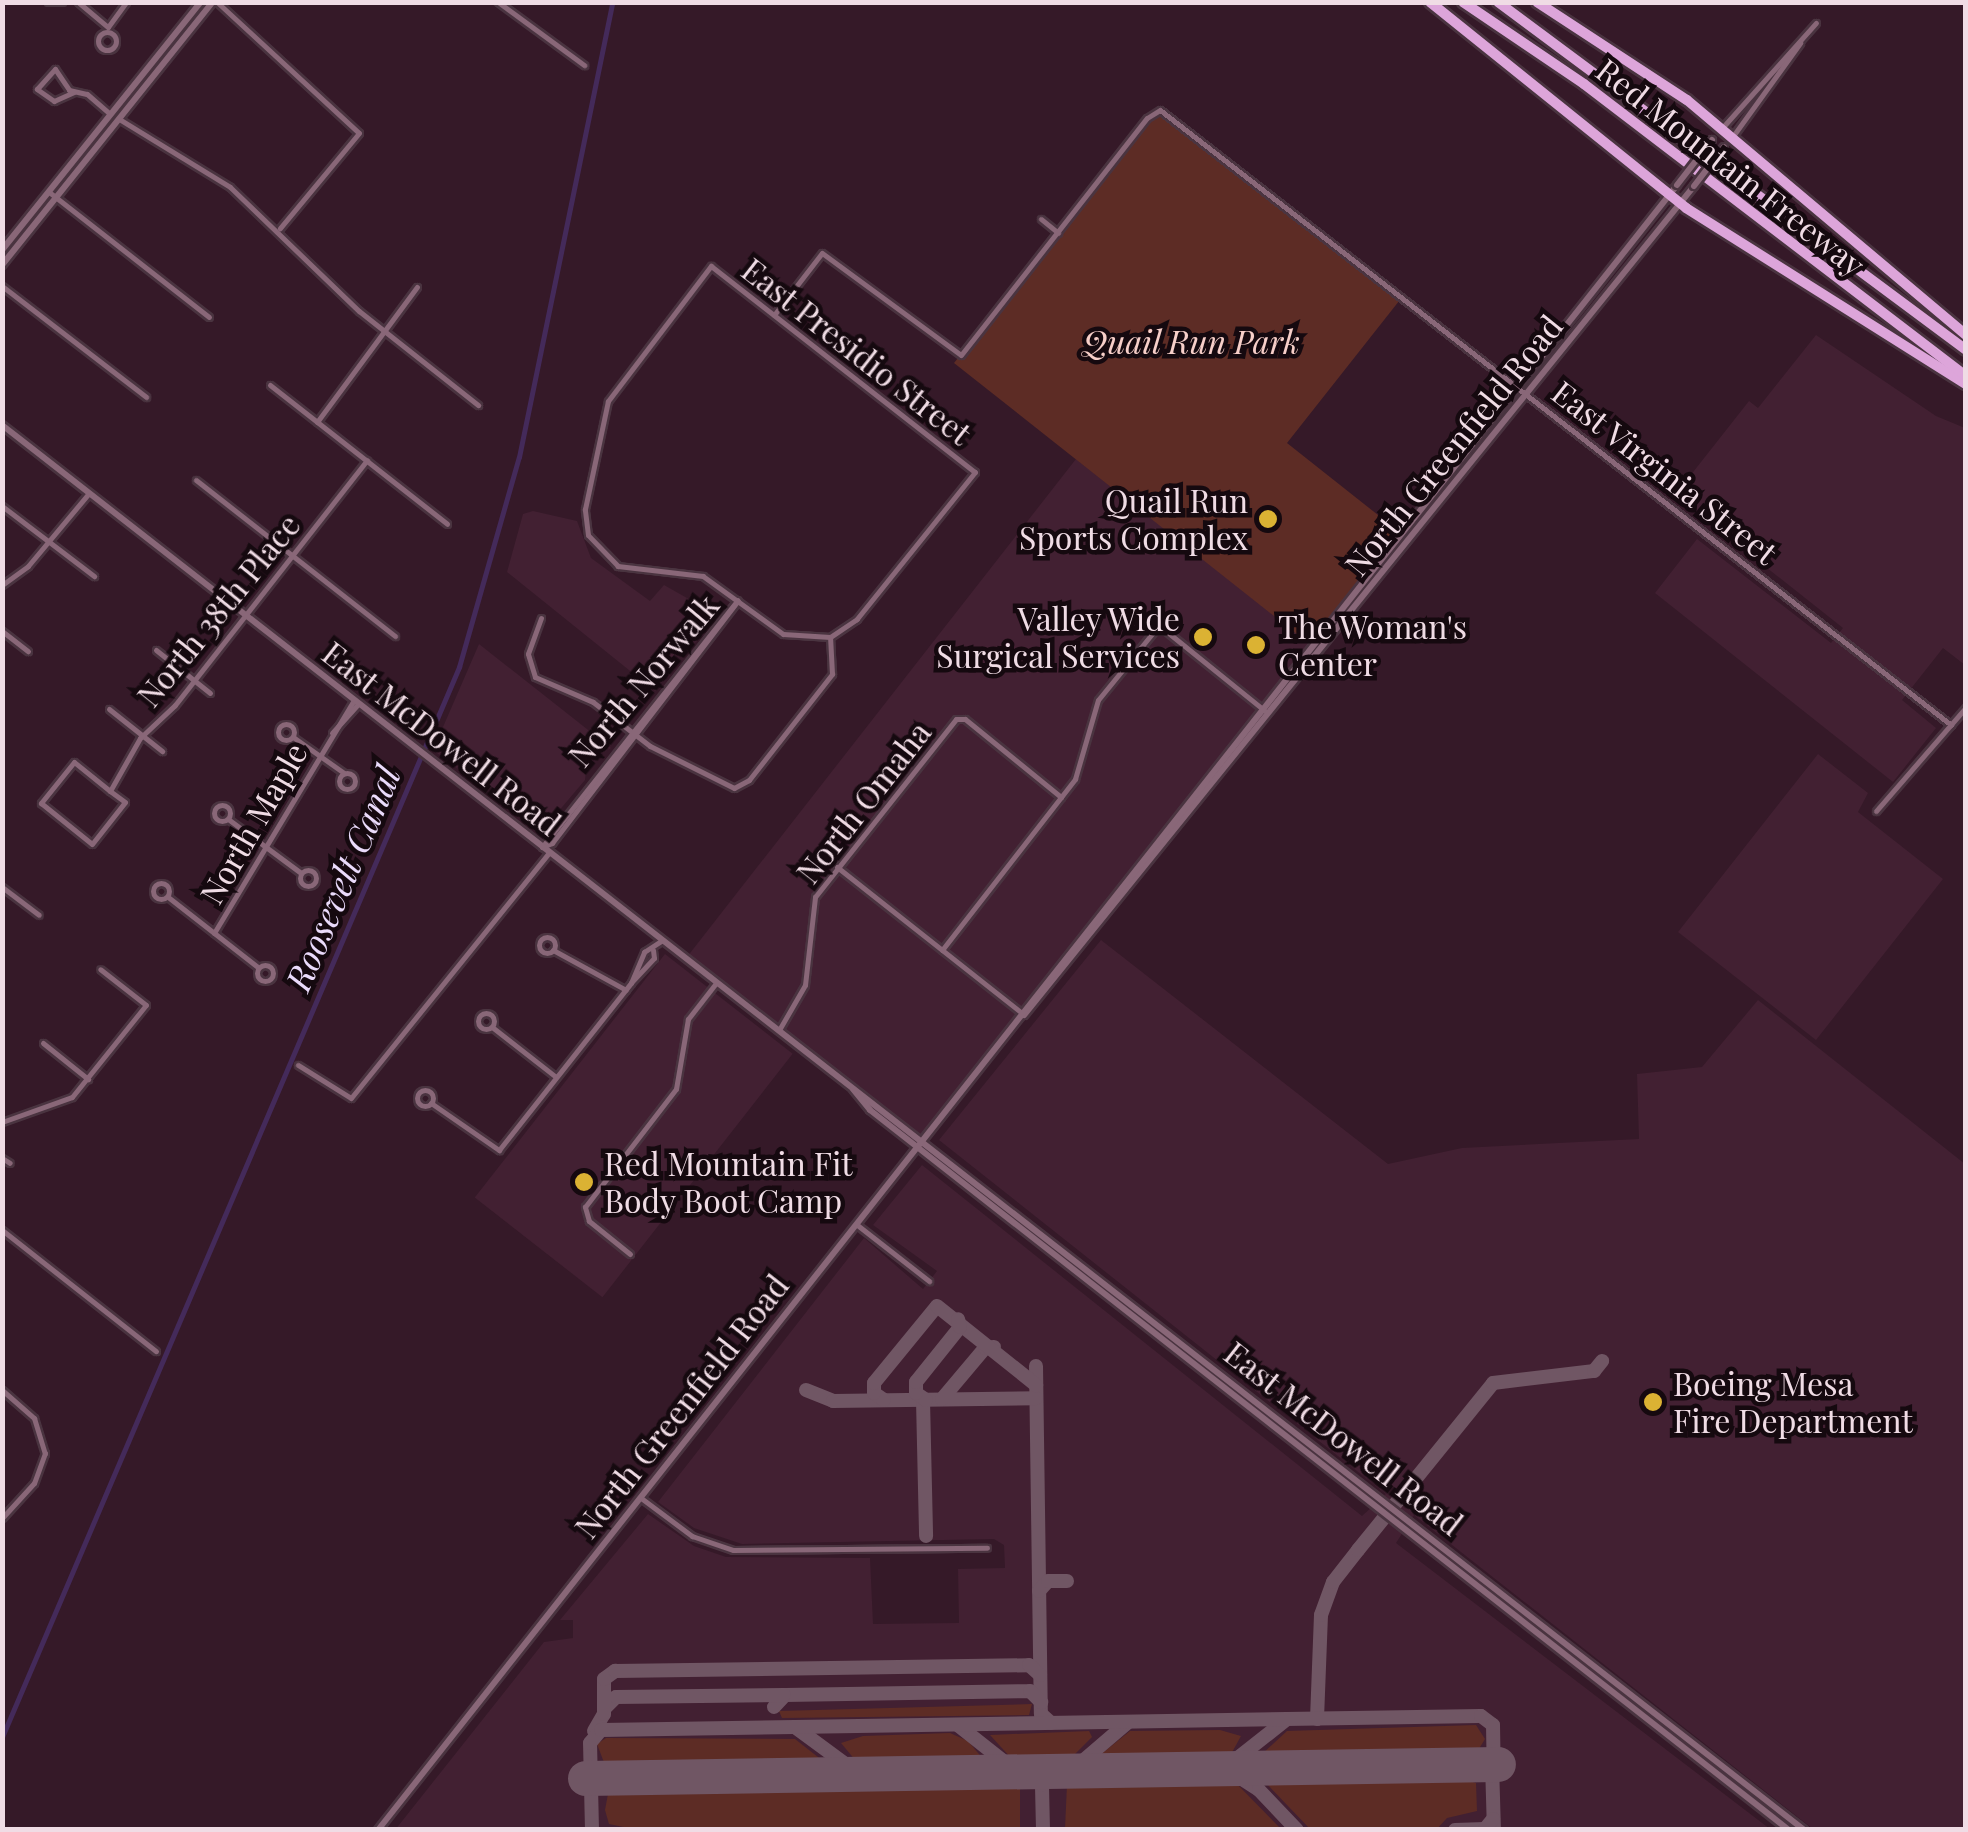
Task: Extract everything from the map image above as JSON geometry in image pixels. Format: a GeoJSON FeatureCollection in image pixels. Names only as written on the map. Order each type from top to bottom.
{"type":"FeatureCollection","features":[{"type":"Feature","properties":{"kind":"highway"},"geometry":{"type":"LineString","coordinates":[[1430,2],[1669,195],[1684,199],[1847,316],[1966,384]]}},
{"type":"Feature","properties":{"kind":"highway","name":"Red Mountain Freeway"},"geometry":{"type":"LineString","coordinates":[[1462,2],[1584,84],[1966,376]]}},
{"type":"Feature","properties":{"kind":"highway","name":"Red Mountain Freeway"},"geometry":{"type":"LineString","coordinates":[[1498,2],[1966,350]]}},
{"type":"Feature","properties":{"kind":"highway"},"geometry":{"type":"LineString","coordinates":[[1537,2],[1607,43],[1718,133],[1733,136],[1966,335]]}},
{"type":"Feature","properties":{"kind":"main road"},"geometry":{"type":"LineString","coordinates":[[2,265],[110,115],[201,2]]}},
{"type":"Feature","properties":{"kind":"main road"},"geometry":{"type":"LineString","coordinates":[[2,250],[119,119],[215,2]]}},
{"type":"Feature","properties":{"kind":"main road","name":"North Greenfield Road"},"geometry":{"type":"LineString","coordinates":[[1024,1015],[1170,824],[1718,133]]}},
{"type":"Feature","properties":{"kind":"main road","name":"North Greenfield Road"},"geometry":{"type":"LineString","coordinates":[[378,1830],[856,1224],[1733,136]]}},
{"type":"Feature","properties":{"kind":"main road","name":"East McDowell Road"},"geometry":{"type":"LineString","coordinates":[[2,425],[852,1088],[1789,1830]]}},
{"type":"Feature","properties":{"kind":"main road"},"geometry":{"type":"LineString","coordinates":[[1145,868],[1170,824]]}},
{"type":"Feature","properties":{"kind":"main road","name":"East McDowell Road"},"geometry":{"type":"LineString","coordinates":[[1111,1293],[1804,1830]]}},
{"type":"Feature","properties":{"kind":"street"},"geometry":{"type":"LineString","coordinates":[[48,2],[62,2]]}},
{"type":"Feature","properties":{"kind":"street"},"geometry":{"type":"LineString","coordinates":[[78,2],[108,30],[126,2]]}},
{"type":"Feature","properties":{"kind":"street"},"geometry":{"type":"LineString","coordinates":[[215,2],[359,133],[280,228]]}},
{"type":"Feature","properties":{"kind":"street"},"geometry":{"type":"LineString","coordinates":[[498,2],[584,65]]}},
{"type":"Feature","properties":{"kind":"street","name":"North Greenfield Road"},"geometry":{"type":"LineString","coordinates":[[1718,133],[1816,23]]}},
{"type":"Feature","properties":{"kind":"street","name":"North Greenfield Road"},"geometry":{"type":"LineString","coordinates":[[1733,136],[1796,57],[1801,40]]}},
{"type":"Feature","properties":{"kind":"street"},"geometry":{"type":"LineString","coordinates":[[74,92],[49,68],[37,89],[54,100],[74,92],[86,94],[110,115],[213,173],[280,228],[385,334],[478,405]]}},
{"type":"Feature","properties":{"kind":"street","name":"East Virginia Street"},"geometry":{"type":"LineString","coordinates":[[1059,233],[1147,118],[1160,110],[1951,725]]}},
{"type":"Feature","properties":{"kind":"street"},"geometry":{"type":"LineString","coordinates":[[52,195],[209,317]]}},
{"type":"Feature","properties":{"kind":"street"},"geometry":{"type":"LineString","coordinates":[[774,315],[822,254],[962,355],[1059,233],[1041,219]]}},
{"type":"Feature","properties":{"kind":"street","name":"East Presidio Street"},"geometry":{"type":"LineString","coordinates":[[738,600],[702,576],[618,566],[593,545],[585,510],[608,401],[711,266],[975,472],[857,619],[830,637]]}},
{"type":"Feature","properties":{"kind":"street"},"geometry":{"type":"LineString","coordinates":[[2,286],[146,397]]}},
{"type":"Feature","properties":{"kind":"street"},"geometry":{"type":"LineString","coordinates":[[317,422],[416,287]]}},
{"type":"Feature","properties":{"kind":"street"},"geometry":{"type":"LineString","coordinates":[[270,385],[447,524]]}},
{"type":"Feature","properties":{"kind":"street","name":"North 38th Place"},"geometry":{"type":"LineString","coordinates":[[110,791],[143,736],[194,680],[366,460]]}},
{"type":"Feature","properties":{"kind":"street"},"geometry":{"type":"LineString","coordinates":[[196,480],[395,636]]}},
{"type":"Feature","properties":{"kind":"street"},"geometry":{"type":"LineString","coordinates":[[2,586],[49,541],[89,493]]}},
{"type":"Feature","properties":{"kind":"street"},"geometry":{"type":"LineString","coordinates":[[2,506],[94,576]]}},
{"type":"Feature","properties":{"kind":"street"},"geometry":{"type":"LineString","coordinates":[[542,618],[528,654],[535,677],[593,702],[633,733],[730,788],[744,786],[832,674],[830,637],[784,634],[738,600]]}},
{"type":"Feature","properties":{"kind":"street","name":"North Norwalk"},"geometry":{"type":"LineString","coordinates":[[542,847],[552,843],[688,657],[738,600]]}},
{"type":"Feature","properties":{"kind":"street","name":"North Norwalk"},"geometry":{"type":"LineString","coordinates":[[633,733],[695,662],[738,600]]}},
{"type":"Feature","properties":{"kind":"street"},"geometry":{"type":"LineString","coordinates":[[942,950],[1082,766],[1104,689],[1155,630],[1166,631],[1270,715]]}},
{"type":"Feature","properties":{"kind":"street"},"geometry":{"type":"LineString","coordinates":[[2,631],[28,651]]}},
{"type":"Feature","properties":{"kind":"street"},"geometry":{"type":"LineString","coordinates":[[156,650],[210,693]]}},
{"type":"Feature","properties":{"kind":"street"},"geometry":{"type":"LineString","coordinates":[[688,657],[695,662]]}},
{"type":"Feature","properties":{"kind":"street","name":"North Maple"},"geometry":{"type":"LineString","coordinates":[[214,932],[330,734],[356,702]]}},
{"type":"Feature","properties":{"kind":"street"},"geometry":{"type":"LineString","coordinates":[[1876,811],[1966,707]]}},
{"type":"Feature","properties":{"kind":"street"},"geometry":{"type":"LineString","coordinates":[[109,709],[162,751]]}},
{"type":"Feature","properties":{"kind":"street","name":"North Omaha"},"geometry":{"type":"LineString","coordinates":[[778,1032],[804,985],[812,903],[961,718],[1061,797]]}},
{"type":"Feature","properties":{"kind":"street"},"geometry":{"type":"LineString","coordinates":[[292,737],[344,773]]}},
{"type":"Feature","properties":{"kind":"street","name":"North 38th Place"},"geometry":{"type":"LineString","coordinates":[[74,762],[110,791],[126,802],[92,844],[41,803],[74,762]]}},
{"type":"Feature","properties":{"kind":"street"},"geometry":{"type":"LineString","coordinates":[[228,819],[301,872]]}},
{"type":"Feature","properties":{"kind":"street"},"geometry":{"type":"LineString","coordinates":[[298,1065],[351,1098],[549,853]]}},
{"type":"Feature","properties":{"kind":"street"},"geometry":{"type":"LineString","coordinates":[[838,867],[1024,1015]]}},
{"type":"Feature","properties":{"kind":"street"},"geometry":{"type":"LineString","coordinates":[[2,887],[39,916]]}},
{"type":"Feature","properties":{"kind":"street"},"geometry":{"type":"LineString","coordinates":[[168,896],[259,968]]}},
{"type":"Feature","properties":{"kind":"street"},"geometry":{"type":"LineString","coordinates":[[631,983],[636,964],[661,940]]}},
{"type":"Feature","properties":{"kind":"street"},"geometry":{"type":"LineString","coordinates":[[553,950],[626,990]]}},
{"type":"Feature","properties":{"kind":"street"},"geometry":{"type":"LineString","coordinates":[[431,1103],[492,1151],[654,958],[653,950]]}},
{"type":"Feature","properties":{"kind":"street"},"geometry":{"type":"LineString","coordinates":[[2,1122],[62,1103],[88,1079],[146,1006],[100,969]]}},
{"type":"Feature","properties":{"kind":"street"},"geometry":{"type":"LineString","coordinates":[[630,1254],[584,1213],[676,1089],[684,1030],[716,984]]}},
{"type":"Feature","properties":{"kind":"street"},"geometry":{"type":"LineString","coordinates":[[492,1027],[556,1078]]}},
{"type":"Feature","properties":{"kind":"street"},"geometry":{"type":"LineString","coordinates":[[43,1044],[88,1079]]}},
{"type":"Feature","properties":{"kind":"street"},"geometry":{"type":"LineString","coordinates":[[2,1158],[10,1164]]}},
{"type":"Feature","properties":{"kind":"street"},"geometry":{"type":"LineString","coordinates":[[856,1224],[928,1281]]}},
{"type":"Feature","properties":{"kind":"street"},"geometry":{"type":"LineString","coordinates":[[2,1230],[156,1351]]}},
{"type":"Feature","properties":{"kind":"street"},"geometry":{"type":"LineString","coordinates":[[2,1390],[34,1418],[44,1453],[34,1483],[2,1518]]}},
{"type":"Feature","properties":{"kind":"street"},"geometry":{"type":"LineString","coordinates":[[640,1498],[692,1536],[734,1550],[987,1548]]}},
{"type":"Feature","properties":{"kind":"shaded area"},"geometry":{"type":"Polygon","coordinates":[[[1816,335],[1936,416],[1965,428],[1965,665],[1943,648],[1902,700],[1936,728],[1893,782],[1655,593],[1697,539],[1831,643],[1843,628],[1675,495],[1749,401],[1758,408],[1816,335]]]}},
{"type":"Feature","properties":{"kind":"shaded area"},"geometry":{"type":"Polygon","coordinates":[[[1076,459],[1313,644],[922,1145],[685,959],[1076,459]]]}},
{"type":"Feature","properties":{"kind":"shaded area"},"geometry":{"type":"Polygon","coordinates":[[[533,511],[577,521],[591,558],[650,601],[664,585],[717,615],[696,642],[676,653],[675,666],[655,691],[507,572],[523,514],[533,511]]]}},
{"type":"Feature","properties":{"kind":"shaded area"},"geometry":{"type":"Polygon","coordinates":[[[479,644],[611,748],[587,762],[585,780],[541,832],[433,750],[479,644]]]}},
{"type":"Feature","properties":{"kind":"shaded area"},"geometry":{"type":"Polygon","coordinates":[[[1818,754],[1868,793],[1858,812],[1943,879],[1816,1040],[1678,932],[1818,754]]]}},
{"type":"Feature","properties":{"kind":"shaded area"},"geometry":{"type":"Polygon","coordinates":[[[1101,940],[1388,1164],[1462,1148],[1639,1139],[1637,1074],[1702,1067],[1758,1000],[1965,1164],[1965,1829],[1813,1829],[1414,1515],[1396,1543],[1770,1829],[395,1830],[544,1642],[573,1638],[573,1620],[560,1620],[648,1514],[694,1546],[726,1557],[870,1558],[873,1624],[959,1623],[958,1569],[1005,1568],[1004,1545],[994,1539],[742,1544],[694,1528],[658,1502],[864,1238],[923,1289],[937,1271],[873,1225],[922,1165],[1362,1516],[1386,1494],[939,1140],[1101,940]]]}},
{"type":"Feature","properties":{"kind":"shaded area"},"geometry":{"type":"Polygon","coordinates":[[[665,954],[793,1054],[602,1297],[475,1197],[665,954]]]}},
{"type":"Feature","properties":{"kind":"green space","name":"Quail Run Park"},"geometry":{"type":"Polygon","coordinates":[[[1160,110],[1403,296],[1287,443],[1402,534],[1312,646],[954,363],[1147,119],[1160,110]]]}},
{"type":"Feature","properties":{"kind":"green space"},"geometry":{"type":"Polygon","coordinates":[[[1032,1704],[1029,1715],[782,1718],[779,1711],[1032,1704]]]}},
{"type":"Feature","properties":{"kind":"green space"},"geometry":{"type":"Polygon","coordinates":[[[1476,1725],[1485,1739],[1477,1752],[1261,1755],[1287,1731],[1476,1725]]]}},
{"type":"Feature","properties":{"kind":"green space"},"geometry":{"type":"Polygon","coordinates":[[[1220,1730],[1241,1736],[1230,1756],[1100,1755],[1130,1731],[1220,1730]]]}},
{"type":"Feature","properties":{"kind":"green space"},"geometry":{"type":"Polygon","coordinates":[[[1089,1731],[1092,1737],[1071,1758],[1011,1758],[990,1735],[1089,1731]]]}},
{"type":"Feature","properties":{"kind":"green space"},"geometry":{"type":"Polygon","coordinates":[[[950,1733],[968,1741],[983,1759],[856,1761],[841,1743],[863,1736],[950,1733]]]}},
{"type":"Feature","properties":{"kind":"green space"},"geometry":{"type":"Polygon","coordinates":[[[606,1738],[795,1739],[823,1761],[605,1765],[597,1744],[606,1738]]]}},
{"type":"Feature","properties":{"kind":"green space"},"geometry":{"type":"Polygon","coordinates":[[[1459,1778],[1476,1783],[1477,1811],[1447,1818],[1436,1830],[1310,1829],[1264,1781],[1459,1778]]]}},
{"type":"Feature","properties":{"kind":"green space"},"geometry":{"type":"Polygon","coordinates":[[[1234,1781],[1281,1829],[1065,1829],[1067,1785],[1234,1781]]]}},
{"type":"Feature","properties":{"kind":"green space"},"geometry":{"type":"Polygon","coordinates":[[[1013,1784],[1020,1789],[1020,1829],[638,1830],[609,1824],[605,1810],[608,1794],[624,1790],[1013,1784]]]}},
{"type":"Feature","properties":{"kind":"waterway","name":"Roosevelt Canal"},"geometry":{"type":"LineString","coordinates":[[2,1737],[459,667],[519,457],[612,2]]}},
{"type":"Feature","properties":{"kind":"taxiway"},"geometry":{"type":"LineString","coordinates":[[884,1400],[874,1393],[874,1383],[937,1306],[1036,1385]]}},
{"type":"Feature","properties":{"kind":"taxiway"},"geometry":{"type":"LineString","coordinates":[[926,1400],[916,1393],[916,1382],[960,1327],[958,1319]]}},
{"type":"Feature","properties":{"kind":"taxiway"},"geometry":{"type":"LineString","coordinates":[[942,1399],[985,1348],[994,1347]]}},
{"type":"Feature","properties":{"kind":"taxiway"},"geometry":{"type":"LineString","coordinates":[[1317,1719],[1321,1615],[1333,1582],[1358,1550],[1493,1383],[1594,1371],[1602,1361]]}},
{"type":"Feature","properties":{"kind":"taxiway"},"geometry":{"type":"LineString","coordinates":[[1036,1366],[1041,1714],[1051,1723]]}},
{"type":"Feature","properties":{"kind":"taxiway"},"geometry":{"type":"LineString","coordinates":[[806,1390],[833,1401],[1036,1398]]}},
{"type":"Feature","properties":{"kind":"taxiway"},"geometry":{"type":"LineString","coordinates":[[923,1400],[926,1536]]}},
{"type":"Feature","properties":{"kind":"taxiway"},"geometry":{"type":"LineString","coordinates":[[1039,1591],[1048,1581],[1067,1581]]}},
{"type":"Feature","properties":{"kind":"taxiway"},"geometry":{"type":"LineString","coordinates":[[594,1731],[604,1714],[604,1679],[615,1671],[1029,1665],[1040,1675]]}},
{"type":"Feature","properties":{"kind":"taxiway"},"geometry":{"type":"LineString","coordinates":[[774,1707],[785,1695],[1030,1691],[1041,1702]]}},
{"type":"Feature","properties":{"kind":"taxiway"},"geometry":{"type":"LineString","coordinates":[[604,1709],[616,1697],[784,1695]]}},
{"type":"Feature","properties":{"kind":"taxiway"},"geometry":{"type":"LineString","coordinates":[[592,1830],[590,1743],[601,1730],[1481,1716],[1493,1725],[1494,1764]]}},
{"type":"Feature","properties":{"kind":"taxiway"},"geometry":{"type":"LineString","coordinates":[[1225,1768],[1287,1719]]}},
{"type":"Feature","properties":{"kind":"taxiway"},"geometry":{"type":"LineString","coordinates":[[1071,1771],[1127,1723]]}},
{"type":"Feature","properties":{"kind":"taxiway"},"geometry":{"type":"LineString","coordinates":[[959,1726],[1017,1772]]}},
{"type":"Feature","properties":{"kind":"taxiway"},"geometry":{"type":"LineString","coordinates":[[795,1727],[859,1774]]}},
{"type":"Feature","properties":{"kind":"taxiway"},"geometry":{"type":"LineString","coordinates":[[1492,1764],[1494,1830]]}},
{"type":"Feature","properties":{"kind":"taxiway"},"geometry":{"type":"LineString","coordinates":[[1225,1768],[1259,1790],[1297,1830]]}},
{"type":"Feature","properties":{"kind":"taxiway"},"geometry":{"type":"LineString","coordinates":[[1043,1830],[1042,1785],[1060,1771]]}},
{"type":"Feature","properties":{"kind":"taxiway"},"geometry":{"type":"LineString","coordinates":[[1455,1830],[1485,1829],[1493,1819]]}},
{"type":"Feature","properties":{"kind":"runway"},"geometry":{"type":"LineString","coordinates":[[585,1778],[1498,1764]]}},
{"type":"Feature","properties":{"kind":"place","name":"Quail Run Sports Complex"},"geometry":{"type":"Point","coordinates":[1268,519]}},
{"type":"Feature","properties":{"kind":"place","name":"Valley Wide Surgical Services"},"geometry":{"type":"Point","coordinates":[1203,637]}},
{"type":"Feature","properties":{"kind":"place","name":"The Woman's Center"},"geometry":{"type":"Point","coordinates":[1256,645]}},
{"type":"Feature","properties":{"kind":"place","name":"Red Mountain Fit Body Boot Camp"},"geometry":{"type":"Point","coordinates":[584,1182]}},
{"type":"Feature","properties":{"kind":"place","name":"Boeing Mesa Fire Department"},"geometry":{"type":"Point","coordinates":[1653,1402]}}]}
